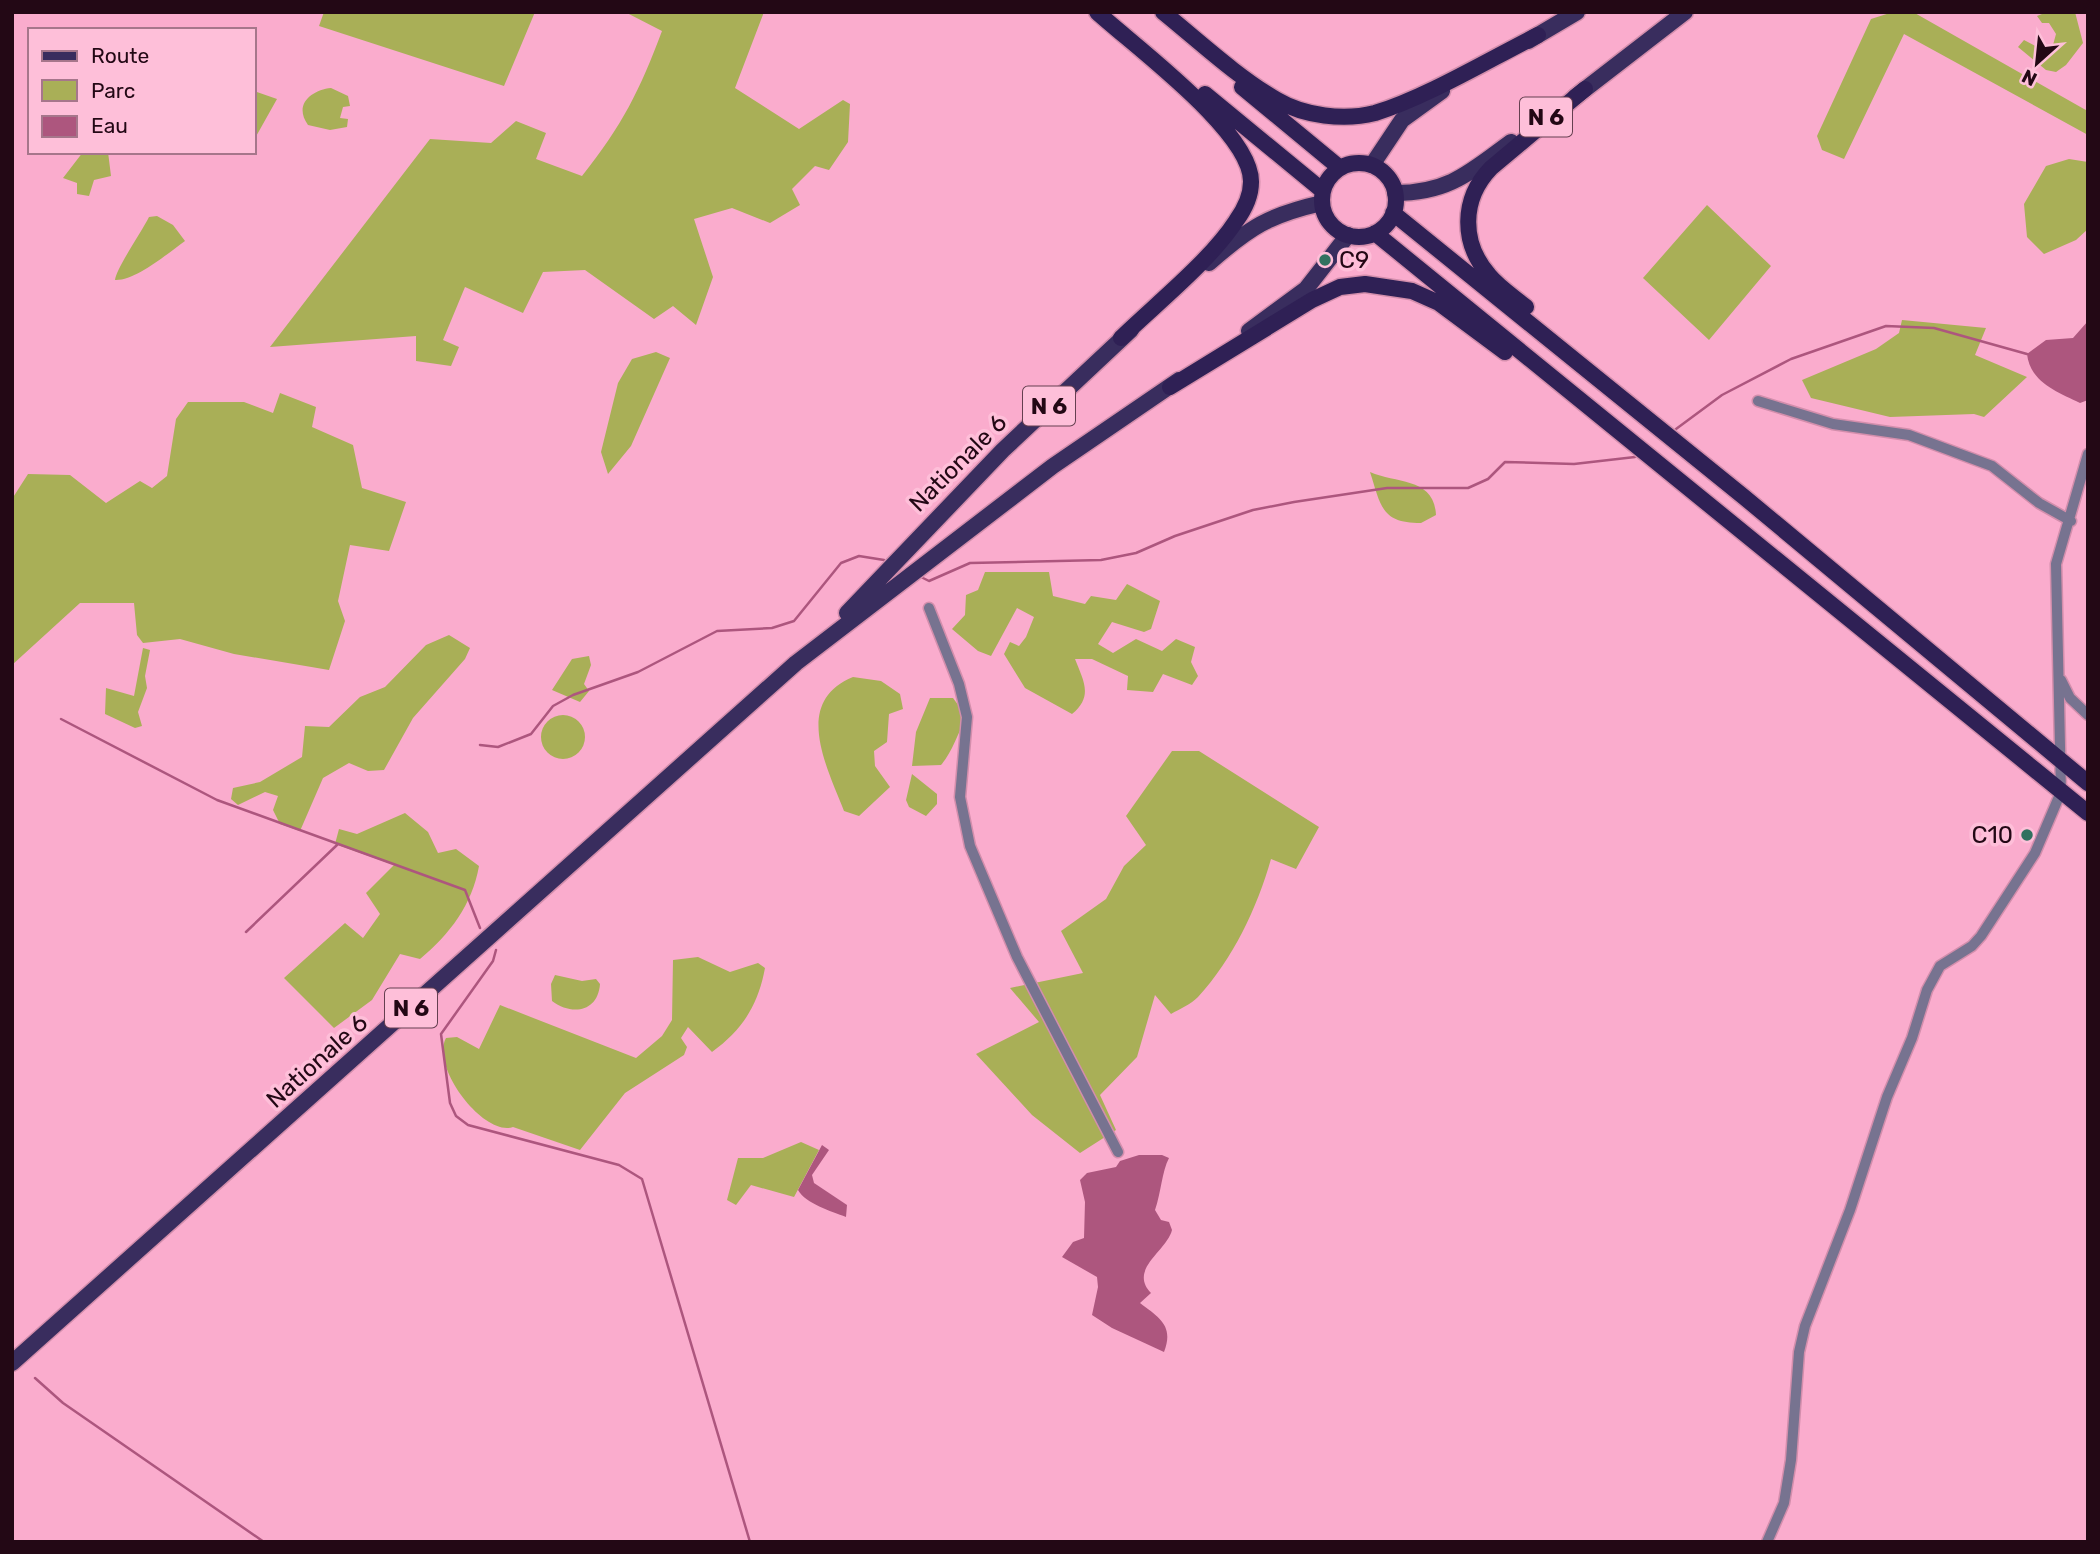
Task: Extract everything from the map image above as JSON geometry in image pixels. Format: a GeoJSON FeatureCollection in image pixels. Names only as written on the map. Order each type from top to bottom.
{"type":"FeatureCollection","features":[{"type":"Feature","properties":{"kind":"highway"},"geometry":{"type":"LineString","coordinates":[[1097,12],[1211,112],[1233,136],[1246,159],[1251,181],[1247,201],[1220,242],[1121,338]]}},
{"type":"Feature","properties":{"kind":"highway"},"geometry":{"type":"LineString","coordinates":[[1105,12],[1322,197],[1330,223],[1348,235],[1375,233],[2088,813]]}},
{"type":"Feature","properties":{"kind":"highway"},"geometry":{"type":"LineString","coordinates":[[1150,12],[1340,168]]}},
{"type":"Feature","properties":{"kind":"highway"},"geometry":{"type":"LineString","coordinates":[[1163,12],[1278,101],[1304,112],[1326,116],[1373,113],[1398,104],[1538,35]]}},
{"type":"Feature","properties":{"kind":"highway"},"geometry":{"type":"LineString","coordinates":[[1585,89],[1479,180],[1468,212],[1468,236],[1477,258],[1489,276],[1744,497]]}},
{"type":"Feature","properties":{"kind":"highway"},"geometry":{"type":"LineString","coordinates":[[1322,197],[1332,174],[1340,168],[1350,164],[1372,165],[1383,172],[1395,193],[1393,213],[1375,233]]}},
{"type":"Feature","properties":{"kind":"highway"},"geometry":{"type":"LineString","coordinates":[[1393,213],[1744,497],[2088,783]]}},
{"type":"Feature","properties":{"kind":"highway"},"geometry":{"type":"LineString","coordinates":[[1170,387],[1312,300],[1340,287],[1387,285],[1439,303],[1724,516]]}},
{"type":"Feature","properties":{"kind":"main road"},"geometry":{"type":"LineString","coordinates":[[1372,165],[1402,120],[1429,99],[1577,12]]}},
{"type":"Feature","properties":{"kind":"main road","name":"N 6"},"geometry":{"type":"LineString","coordinates":[[1395,193],[1426,191],[1452,184],[1585,89],[1685,12]]}},
{"type":"Feature","properties":{"kind":"main road","name":"Nationale 6"},"geometry":{"type":"LineString","coordinates":[[809,652],[994,458],[1121,338],[1252,227],[1322,197]]}},
{"type":"Feature","properties":{"kind":"main road","name":"Nationale 6"},"geometry":{"type":"LineString","coordinates":[[12,1363],[809,652],[1053,466],[1170,387],[1306,289],[1348,235]]}},
{"type":"Feature","properties":{"kind":"street"},"geometry":{"type":"LineString","coordinates":[[1758,401],[1833,424],[1909,435],[1992,466],[2039,503],[2071,521]]}},
{"type":"Feature","properties":{"kind":"street"},"geometry":{"type":"LineString","coordinates":[[1767,1542],[1784,1503],[1791,1460],[1799,1352],[1805,1325],[1850,1210],[1887,1097],[1912,1038],[1918,1012],[1940,966],[1972,946],[1981,936],[2026,867],[2061,792],[2058,724],[2061,680],[2056,564],[2071,521],[2088,454]]}},
{"type":"Feature","properties":{"kind":"street"},"geometry":{"type":"LineString","coordinates":[[929,608],[959,684],[967,717],[960,797],[970,846],[1017,957],[1118,1152]]}},
{"type":"Feature","properties":{"kind":"street"},"geometry":{"type":"LineString","coordinates":[[2061,680],[2070,698],[2088,715]]}},
{"type":"Feature","properties":{"kind":"green space"},"geometry":{"type":"Polygon","coordinates":[[[324,12],[535,12],[504,86],[319,26],[324,12]]]}},
{"type":"Feature","properties":{"kind":"green space"},"geometry":{"type":"Polygon","coordinates":[[[625,12],[764,12],[735,88],[799,129],[843,100],[850,104],[848,142],[829,170],[815,166],[792,189],[800,205],[770,223],[732,208],[694,219],[713,277],[696,325],[673,306],[654,319],[585,270],[543,272],[523,313],[465,287],[443,340],[459,347],[451,366],[416,361],[416,336],[270,347],[430,139],[491,143],[516,121],[546,133],[536,159],[582,176],[629,107],[662,31],[625,12]]]}},
{"type":"Feature","properties":{"kind":"green space"},"geometry":{"type":"Polygon","coordinates":[[[1893,12],[1913,12],[2088,111],[2088,135],[1904,34],[1844,159],[1822,150],[1817,136],[1871,19],[1893,12]]]}},
{"type":"Feature","properties":{"kind":"green space"},"geometry":{"type":"Polygon","coordinates":[[[2047,12],[2075,12],[2083,43],[2066,65],[2056,72],[2046,70],[2018,47],[2024,40],[2043,50],[2053,45],[2056,34],[2049,23],[2042,23],[2037,16],[2047,12]]]}},
{"type":"Feature","properties":{"kind":"green space"},"geometry":{"type":"Polygon","coordinates":[[[331,88],[348,96],[350,106],[343,107],[340,118],[348,119],[347,127],[330,130],[308,125],[303,111],[307,99],[317,92],[331,88]]]}},
{"type":"Feature","properties":{"kind":"green space"},"geometry":{"type":"Polygon","coordinates":[[[256,92],[277,99],[256,136],[256,92]]]}},
{"type":"Feature","properties":{"kind":"green space"},"geometry":{"type":"Polygon","coordinates":[[[81,154],[108,154],[111,176],[94,180],[89,196],[77,194],[77,183],[63,178],[81,154]]]}},
{"type":"Feature","properties":{"kind":"green space"},"geometry":{"type":"Polygon","coordinates":[[[2069,159],[2088,162],[2088,229],[2076,240],[2044,254],[2027,237],[2024,204],[2046,166],[2069,159]]]}},
{"type":"Feature","properties":{"kind":"green space"},"geometry":{"type":"Polygon","coordinates":[[[1707,205],[1771,266],[1709,340],[1643,278],[1707,205]]]}},
{"type":"Feature","properties":{"kind":"green space"},"geometry":{"type":"Polygon","coordinates":[[[157,216],[173,225],[185,241],[141,272],[115,280],[149,217],[157,216]]]}},
{"type":"Feature","properties":{"kind":"green space"},"geometry":{"type":"Polygon","coordinates":[[[1902,320],[1986,328],[1975,355],[2027,377],[1984,417],[1974,414],[1890,417],[1811,398],[1802,380],[1876,349],[1899,333],[1902,320]]]}},
{"type":"Feature","properties":{"kind":"green space"},"geometry":{"type":"Polygon","coordinates":[[[656,352],[670,358],[631,446],[608,474],[601,452],[618,383],[632,359],[656,352]]]}},
{"type":"Feature","properties":{"kind":"green space"},"geometry":{"type":"Polygon","coordinates":[[[280,393],[316,407],[312,427],[353,445],[362,488],[406,502],[389,551],[350,545],[338,601],[345,621],[329,670],[234,654],[180,639],[143,643],[137,635],[134,603],[80,603],[12,665],[12,499],[28,474],[70,475],[106,503],[140,481],[152,488],[167,476],[176,419],[188,402],[244,402],[273,413],[280,393]]]}},
{"type":"Feature","properties":{"kind":"green space"},"geometry":{"type":"Polygon","coordinates":[[[1370,472],[1421,488],[1429,494],[1434,503],[1436,515],[1421,523],[1398,520],[1390,516],[1380,503],[1370,472]]]}},
{"type":"Feature","properties":{"kind":"green space"},"geometry":{"type":"Polygon","coordinates":[[[985,572],[1049,572],[1053,596],[1085,604],[1091,596],[1116,600],[1127,584],[1160,601],[1151,629],[1144,632],[1112,622],[1098,644],[1113,653],[1136,639],[1162,651],[1176,639],[1195,647],[1191,662],[1198,676],[1192,685],[1163,674],[1153,692],[1127,690],[1128,676],[1092,659],[1075,659],[1085,694],[1083,701],[1072,714],[1025,688],[1004,654],[1010,642],[1019,646],[1034,617],[1017,608],[991,656],[978,651],[952,629],[965,615],[966,595],[978,590],[985,572]]]}},
{"type":"Feature","properties":{"kind":"green space"},"geometry":{"type":"Polygon","coordinates":[[[449,635],[470,648],[465,659],[413,718],[384,770],[368,771],[349,763],[323,778],[300,831],[280,824],[273,810],[278,796],[265,792],[238,805],[231,799],[233,788],[260,782],[302,757],[305,726],[329,727],[360,697],[385,687],[426,645],[449,635]]]}},
{"type":"Feature","properties":{"kind":"green space"},"geometry":{"type":"Polygon","coordinates":[[[143,648],[150,650],[145,676],[147,688],[138,712],[142,726],[135,728],[105,714],[106,688],[134,696],[143,648]]]}},
{"type":"Feature","properties":{"kind":"green space"},"geometry":{"type":"Polygon","coordinates":[[[589,656],[591,665],[584,684],[589,691],[580,702],[552,690],[572,659],[589,656]]]}},
{"type":"Feature","properties":{"kind":"green space"},"geometry":{"type":"Polygon","coordinates":[[[853,677],[881,681],[900,694],[903,709],[889,714],[887,742],[874,751],[875,766],[890,787],[859,816],[844,811],[823,756],[819,737],[823,702],[834,688],[853,677]]]}},
{"type":"Feature","properties":{"kind":"green space"},"geometry":{"type":"Polygon","coordinates":[[[930,698],[953,698],[967,717],[941,765],[912,766],[916,732],[930,698]]]}},
{"type":"Feature","properties":{"kind":"green space"},"geometry":{"type":"Polygon","coordinates":[[[563,715],[579,721],[585,737],[579,753],[563,759],[547,753],[541,737],[547,721],[563,715]]]}},
{"type":"Feature","properties":{"kind":"green space"},"geometry":{"type":"Polygon","coordinates":[[[1172,751],[1199,751],[1319,827],[1296,869],[1271,859],[1259,896],[1233,950],[1198,997],[1171,1014],[1155,995],[1137,1057],[1100,1095],[1116,1130],[1080,1153],[1032,1115],[976,1054],[1039,1022],[1010,988],[1083,973],[1061,931],[1106,899],[1124,866],[1146,845],[1126,816],[1172,751]]]}},
{"type":"Feature","properties":{"kind":"green space"},"geometry":{"type":"Polygon","coordinates":[[[912,774],[937,794],[937,804],[926,816],[909,807],[906,800],[912,774]]]}},
{"type":"Feature","properties":{"kind":"green space"},"geometry":{"type":"Polygon","coordinates":[[[405,813],[428,832],[438,853],[456,849],[479,866],[476,880],[458,918],[441,939],[420,959],[400,954],[372,1000],[334,1028],[284,978],[345,923],[363,938],[380,914],[366,893],[394,865],[335,844],[339,829],[357,834],[405,813]]]}},
{"type":"Feature","properties":{"kind":"green space"},"geometry":{"type":"Polygon","coordinates":[[[698,957],[730,972],[758,963],[765,968],[758,994],[747,1016],[732,1035],[712,1052],[688,1027],[681,1038],[687,1047],[684,1055],[625,1093],[580,1150],[488,1121],[475,1111],[453,1082],[443,1051],[446,1038],[457,1037],[479,1049],[500,1005],[636,1058],[662,1036],[672,1020],[673,960],[698,957]]]}},
{"type":"Feature","properties":{"kind":"green space"},"geometry":{"type":"Polygon","coordinates":[[[555,975],[582,981],[596,979],[600,984],[594,1001],[583,1009],[575,1010],[552,1001],[551,984],[555,975]]]}},
{"type":"Feature","properties":{"kind":"green space"},"geometry":{"type":"Polygon","coordinates":[[[801,1142],[819,1150],[794,1197],[751,1185],[736,1205],[727,1200],[738,1158],[763,1158],[801,1142]]]}},
{"type":"Feature","properties":{"kind":"water"},"geometry":{"type":"Polygon","coordinates":[[[2088,321],[2088,400],[2080,403],[2039,379],[2029,364],[2027,354],[2046,340],[2073,338],[2088,321]]]}},
{"type":"Feature","properties":{"kind":"water"},"geometry":{"type":"Polygon","coordinates":[[[822,1145],[829,1150],[812,1175],[814,1183],[847,1205],[846,1217],[813,1203],[798,1190],[822,1145]]]}},
{"type":"Feature","properties":{"kind":"water"},"geometry":{"type":"Polygon","coordinates":[[[1139,1155],[1162,1155],[1169,1158],[1155,1210],[1161,1220],[1169,1222],[1172,1230],[1146,1268],[1145,1284],[1151,1293],[1140,1303],[1159,1318],[1166,1329],[1167,1343],[1164,1352],[1112,1328],[1092,1315],[1098,1287],[1097,1277],[1062,1257],[1073,1242],[1084,1238],[1085,1202],[1080,1180],[1087,1173],[1116,1167],[1120,1161],[1139,1155]]]}},
{"type":"Feature","properties":{"kind":"waterway"},"geometry":{"type":"LineString","coordinates":[[1676,429],[1722,395],[1791,359],[1886,326],[1934,328],[2027,354]]}},
{"type":"Feature","properties":{"kind":"waterway"},"geometry":{"type":"LineString","coordinates":[[921,577],[929,581],[970,563],[1101,560],[1136,553],[1175,536],[1253,510],[1294,502],[1387,488],[1468,488],[1488,479],[1505,462],[1574,464],[1635,457]]}},
{"type":"Feature","properties":{"kind":"waterway"},"geometry":{"type":"LineString","coordinates":[[480,745],[498,747],[531,734],[553,706],[573,695],[638,672],[717,631],[772,628],[794,621],[841,563],[859,556],[884,560]]}},
{"type":"Feature","properties":{"kind":"waterway"},"geometry":{"type":"LineString","coordinates":[[61,719],[217,800],[465,890],[480,928]]}},
{"type":"Feature","properties":{"kind":"waterway"},"geometry":{"type":"LineString","coordinates":[[246,932],[337,845]]}},
{"type":"Feature","properties":{"kind":"waterway"},"geometry":{"type":"LineString","coordinates":[[496,950],[493,961],[441,1034],[450,1103],[456,1116],[468,1125],[619,1165],[642,1179],[750,1542]]}},
{"type":"Feature","properties":{"kind":"waterway"},"geometry":{"type":"LineString","coordinates":[[35,1378],[63,1403],[264,1542]]}},
{"type":"Feature","properties":{"kind":"place","name":"C9"},"geometry":{"type":"Point","coordinates":[1325,260]}},
{"type":"Feature","properties":{"kind":"place","name":"C10"},"geometry":{"type":"Point","coordinates":[2027,835]}}]}
